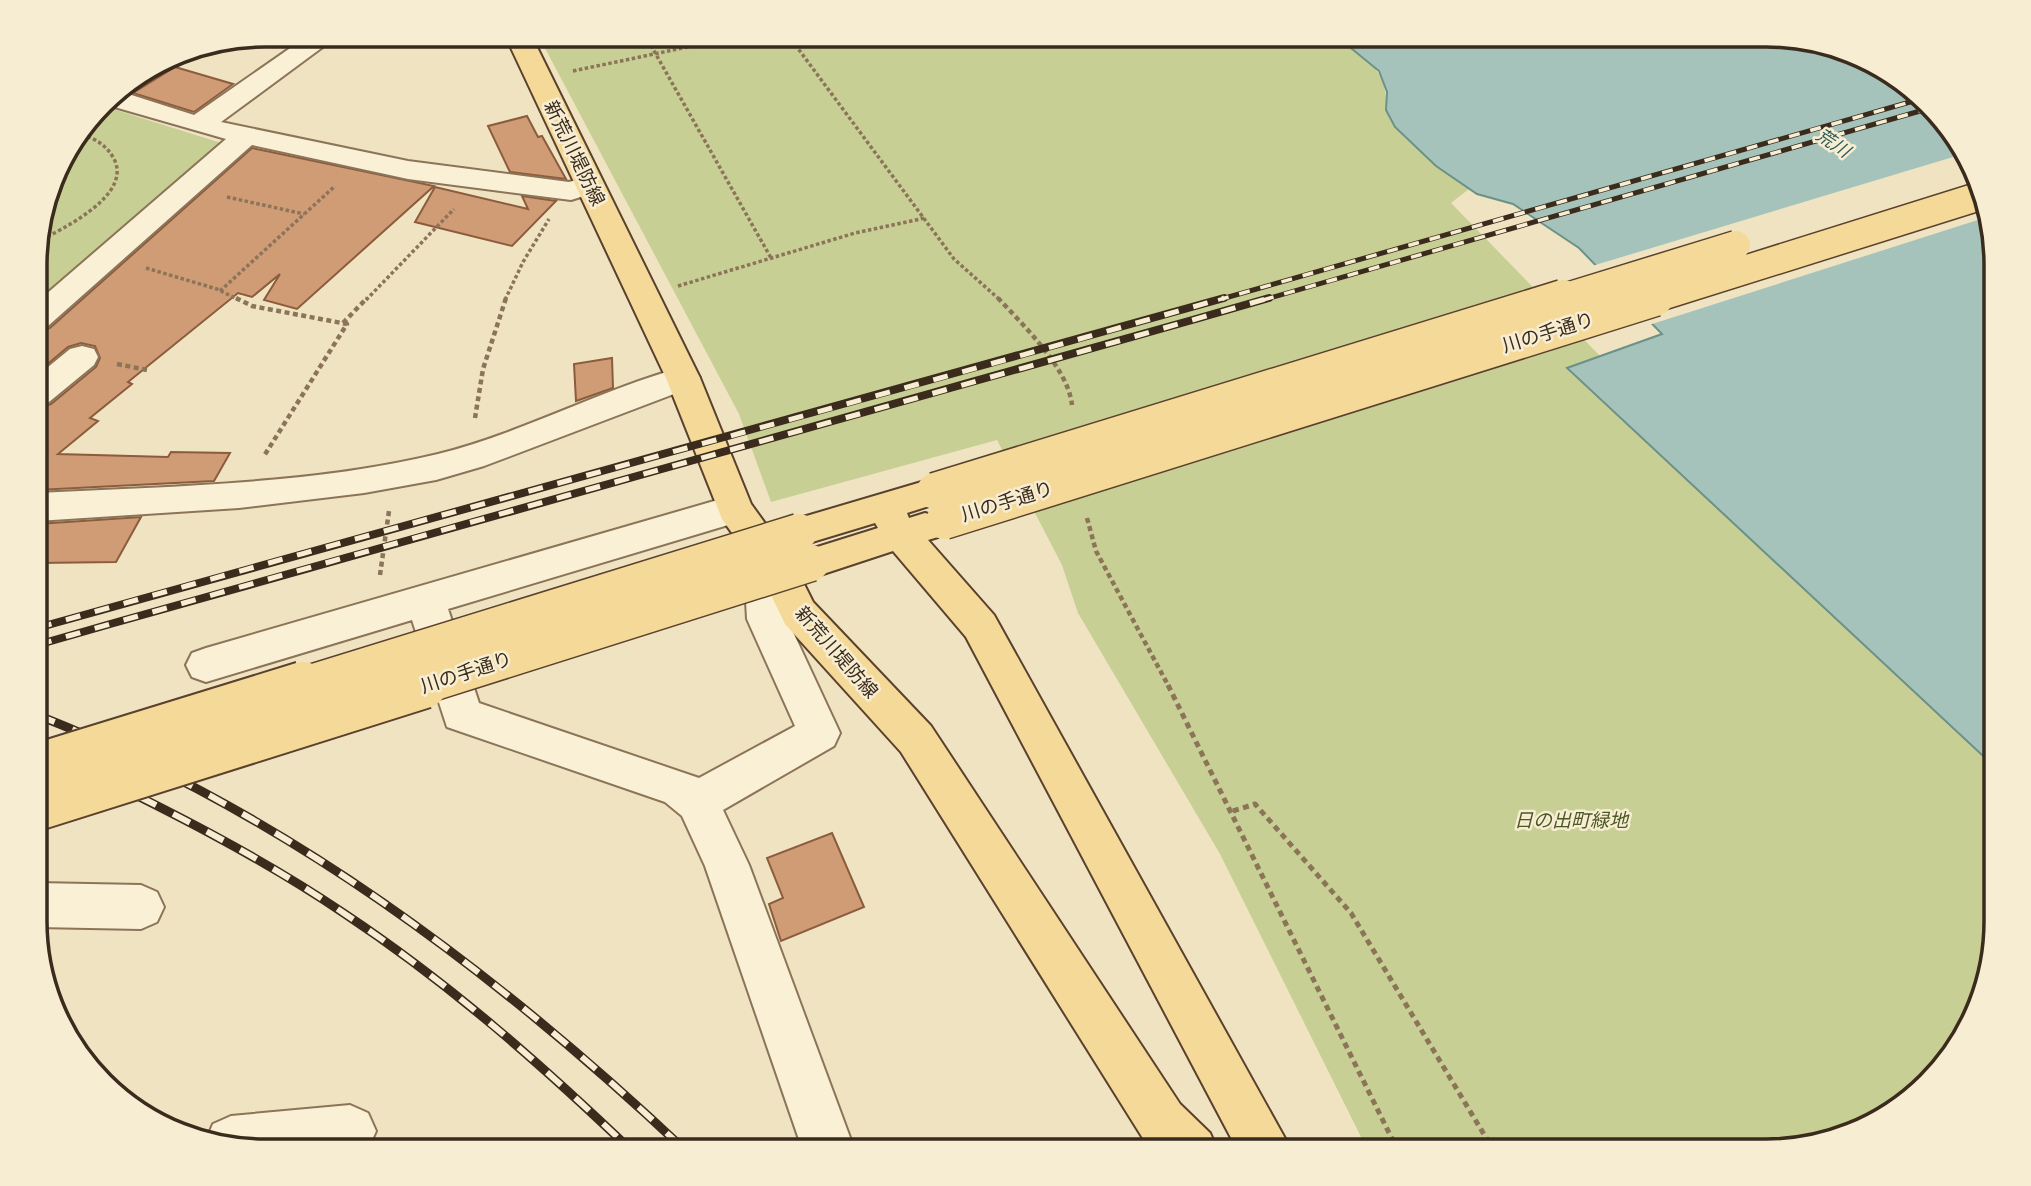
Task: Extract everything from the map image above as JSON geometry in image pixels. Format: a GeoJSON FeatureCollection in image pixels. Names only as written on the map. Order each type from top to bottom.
{"type":"FeatureCollection","features":[{"type":"Feature","properties":{"kind":"main road","name":"新荒川堤防線"},"geometry":{"type":"LineString","coordinates":[[524,48],[581,188],[643,296],[682,378],[735,509],[795,553],[799,613],[916,739],[1161,1122],[1179,1138]]}},
{"type":"Feature","properties":{"kind":"main road","name":"川の手通り"},"geometry":{"type":"LineString","coordinates":[[939,506],[1963,175]]}},
{"type":"Feature","properties":{"kind":"main road","name":"川の手通り"},"geometry":{"type":"LineString","coordinates":[[47,804],[892,520],[1973,198]]}},
{"type":"Feature","properties":{"kind":"main road"},"geometry":{"type":"LineString","coordinates":[[892,520],[979,626],[1259,1138]]}},
{"type":"Feature","properties":{"kind":"main road","name":"川の手通り"},"geometry":{"type":"LineString","coordinates":[[47,763],[795,553]]}},
{"type":"Feature","properties":{"kind":"street"},"geometry":{"type":"LineString","coordinates":[[198,125],[308,48]]}},
{"type":"Feature","properties":{"kind":"street"},"geometry":{"type":"LineString","coordinates":[[122,101],[198,125],[408,170],[483,180],[581,188]]}},
{"type":"Feature","properties":{"kind":"street"},"geometry":{"type":"LineString","coordinates":[[47,310],[105,256],[246,136]]}},
{"type":"Feature","properties":{"kind":"street"},"geometry":{"type":"LineString","coordinates":[[47,386],[82,357]]}},
{"type":"Feature","properties":{"kind":"street"},"geometry":{"type":"LineString","coordinates":[[47,506],[240,495],[395,475],[472,457],[682,378]]}},
{"type":"Feature","properties":{"kind":"street"},"geometry":{"type":"LineString","coordinates":[[206,665],[735,509]]}},
{"type":"Feature","properties":{"kind":"street"},"geometry":{"type":"LineString","coordinates":[[697,802],[819,733],[766,619],[765,601],[795,553]]}},
{"type":"Feature","properties":{"kind":"street"},"geometry":{"type":"LineString","coordinates":[[426,602],[462,715],[679,788],[697,802],[727,865],[826,1139]]}},
{"type":"Feature","properties":{"kind":"street"},"geometry":{"type":"LineString","coordinates":[[47,905],[141,907]]}},
{"type":"Feature","properties":{"kind":"street"},"geometry":{"type":"LineString","coordinates":[[264,1139],[350,1131]]}},
{"type":"Feature","properties":{"kind":"path"},"geometry":{"type":"LineString","coordinates":[[526,48],[546,57],[563,73],[686,48]]}},
{"type":"Feature","properties":{"kind":"path"},"geometry":{"type":"LineString","coordinates":[[653,48],[771,258]]}},
{"type":"Feature","properties":{"kind":"path"},"geometry":{"type":"LineString","coordinates":[[797,48],[954,259],[985,284],[1033,335],[1060,374],[1071,396],[1073,408]]}},
{"type":"Feature","properties":{"kind":"path"},"geometry":{"type":"LineString","coordinates":[[49,234],[93,208],[113,189],[120,175],[117,161],[96,138],[90,136]]}},
{"type":"Feature","properties":{"kind":"path"},"geometry":{"type":"LineString","coordinates":[[220,291],[363,159]]}},
{"type":"Feature","properties":{"kind":"path"},"geometry":{"type":"LineString","coordinates":[[342,323],[483,180]]}},
{"type":"Feature","properties":{"kind":"path"},"geometry":{"type":"LineString","coordinates":[[186,187],[305,214]]}},
{"type":"Feature","properties":{"kind":"path"},"geometry":{"type":"LineString","coordinates":[[472,457],[476,402],[500,313],[536,236],[581,188]]}},
{"type":"Feature","properties":{"kind":"path"},"geometry":{"type":"LineString","coordinates":[[643,296],[855,233],[925,218]]}},
{"type":"Feature","properties":{"kind":"path"},"geometry":{"type":"LineString","coordinates":[[105,256],[220,291],[252,306],[348,324],[240,495]]}},
{"type":"Feature","properties":{"kind":"path"},"geometry":{"type":"LineString","coordinates":[[374,617],[395,475]]}},
{"type":"Feature","properties":{"kind":"path"},"geometry":{"type":"LineString","coordinates":[[1086,513],[1096,551],[1233,811],[1392,1138]]}},
{"type":"Feature","properties":{"kind":"path"},"geometry":{"type":"LineString","coordinates":[[1233,811],[1255,804],[1351,913],[1486,1138]]}},
{"type":"Feature","properties":{"kind":"green space","name":"日の出町緑地"},"geometry":{"type":"Polygon","coordinates":[[[1351,47],[1379,74],[1386,95],[1386,110],[1436,166],[1469,189],[1451,203],[1600,356],[1568,368],[1983,756],[1983,935],[1980,963],[1972,991],[1955,1030],[1920,1075],[1898,1094],[1875,1110],[1849,1122],[1808,1135],[1780,1138],[1362,1138],[1220,854],[1078,613],[1062,565],[997,440],[771,502],[739,414],[545,48],[1351,47]]]}},
{"type":"Feature","properties":{"kind":"green space"},"geometry":{"type":"Polygon","coordinates":[[[114,109],[231,146],[47,303],[49,237],[59,195],[76,156],[114,109]]]}},
{"type":"Feature","properties":{"kind":"water","name":"荒川"},"geometry":{"type":"Polygon","coordinates":[[[1350,47],[1794,49],[1849,64],[1875,76],[1898,92],[1930,122],[1947,144],[1972,195],[1980,223],[1983,251],[1983,756],[1567,368],[1662,334],[1579,248],[1513,204],[1477,194],[1436,166],[1395,127],[1386,110],[1387,92],[1379,71],[1350,47]]]}},
{"type":"Feature","properties":{"kind":"pier"},"geometry":{"type":"Polygon","coordinates":[[[1954,157],[1972,195],[1979,220],[1649,325],[1592,266],[1954,157]]]}},
{"type":"Feature","properties":{"kind":"building"},"geometry":{"type":"Polygon","coordinates":[[[175,67],[233,84],[194,112],[133,93],[175,67]]]}},
{"type":"Feature","properties":{"kind":"building"},"geometry":{"type":"Polygon","coordinates":[[[527,116],[538,137],[542,136],[566,179],[510,172],[488,126],[527,116]]]}},
{"type":"Feature","properties":{"kind":"building"},"geometry":{"type":"Polygon","coordinates":[[[252,148],[434,186],[297,309],[264,300],[280,274],[252,297],[238,293],[128,382],[132,384],[90,418],[98,421],[58,454],[168,457],[171,452],[230,453],[214,481],[47,489],[47,405],[96,367],[100,358],[95,346],[81,343],[68,347],[47,365],[47,329],[252,148]]]}},
{"type":"Feature","properties":{"kind":"building"},"geometry":{"type":"Polygon","coordinates":[[[435,187],[528,209],[522,196],[556,201],[512,246],[415,222],[435,187]]]}},
{"type":"Feature","properties":{"kind":"building"},"geometry":{"type":"Polygon","coordinates":[[[612,358],[613,388],[576,401],[574,364],[612,358]]]}},
{"type":"Feature","properties":{"kind":"building"},"geometry":{"type":"Polygon","coordinates":[[[141,517],[116,562],[47,563],[47,523],[141,517]]]}},
{"type":"Feature","properties":{"kind":"building"},"geometry":{"type":"Polygon","coordinates":[[[832,833],[864,907],[781,941],[769,904],[783,898],[767,858],[832,833]]]}},
{"type":"Feature","properties":{"kind":"railway"},"geometry":{"type":"LineString","coordinates":[[1218,300],[1910,102]]}},
{"type":"Feature","properties":{"kind":"railway"},"geometry":{"type":"LineString","coordinates":[[1263,300],[1920,111]]}},
{"type":"Feature","properties":{"kind":"railway"},"geometry":{"type":"LineString","coordinates":[[47,625],[1224,298]]}},
{"type":"Feature","properties":{"kind":"railway"},"geometry":{"type":"LineString","coordinates":[[47,642],[1269,298]]}},
{"type":"Feature","properties":{"kind":"railway"},"geometry":{"type":"LineString","coordinates":[[47,719],[127,754],[215,798],[300,848],[382,902],[462,960],[539,1021],[673,1139]]}},
{"type":"Feature","properties":{"kind":"railway"},"geometry":{"type":"LineString","coordinates":[[47,751],[271,867],[384,940],[494,1026],[619,1139]]}}]}
